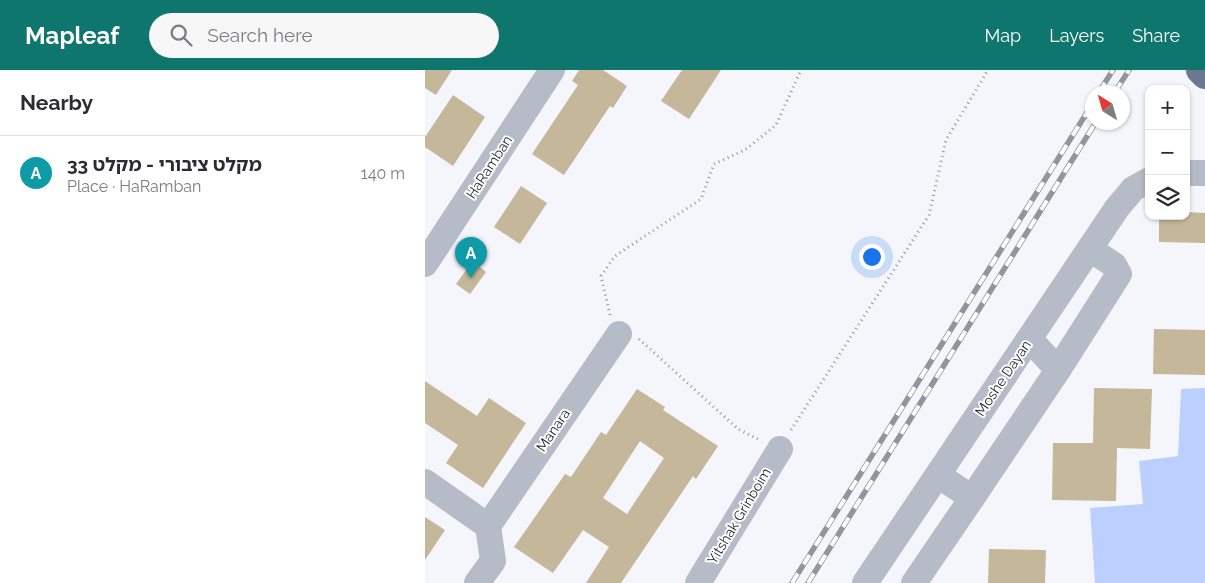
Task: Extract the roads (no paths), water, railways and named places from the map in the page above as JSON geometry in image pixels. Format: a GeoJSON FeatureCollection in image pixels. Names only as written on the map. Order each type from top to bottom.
{"type":"FeatureCollection","features":[{"type":"Feature","properties":{"kind":"highway"},"geometry":{"type":"LineString","coordinates":[[1199,70],[1205,75]]}},
{"type":"Feature","properties":{"kind":"street","name":"HaRamban"},"geometry":{"type":"LineString","coordinates":[[425,264],[552,70]]}},
{"type":"Feature","properties":{"kind":"street"},"geometry":{"type":"LineString","coordinates":[[1190,173],[1205,173]]}},
{"type":"Feature","properties":{"kind":"street","name":"Moshe Dayan"},"geometry":{"type":"LineString","coordinates":[[865,583],[1090,250],[1133,189],[1145,182]]}},
{"type":"Feature","properties":{"kind":"street"},"geometry":{"type":"LineString","coordinates":[[914,583],[1058,370],[1119,274],[1113,264],[1090,250]]}},
{"type":"Feature","properties":{"kind":"street","name":"Manara"},"geometry":{"type":"LineString","coordinates":[[488,526],[619,334]]}},
{"type":"Feature","properties":{"kind":"street"},"geometry":{"type":"LineString","coordinates":[[1027,341],[1037,347],[1058,370]]}},
{"type":"Feature","properties":{"kind":"street","name":"Yitshak Grinboim"},"geometry":{"type":"LineString","coordinates":[[698,583],[779,449]]}},
{"type":"Feature","properties":{"kind":"street"},"geometry":{"type":"LineString","coordinates":[[938,475],[972,498]]}},
{"type":"Feature","properties":{"kind":"street"},"geometry":{"type":"LineString","coordinates":[[425,482],[488,526],[493,561],[477,583]]}},
{"type":"Feature","properties":{"kind":"railway"},"geometry":{"type":"LineString","coordinates":[[1103,85],[1113,70]]}},
{"type":"Feature","properties":{"kind":"railway"},"geometry":{"type":"LineString","coordinates":[[1119,85],[1129,70]]}},
{"type":"Feature","properties":{"kind":"railway"},"geometry":{"type":"LineString","coordinates":[[792,583],[1085,116]]}},
{"type":"Feature","properties":{"kind":"railway"},"geometry":{"type":"LineString","coordinates":[[808,583],[1091,130]]}},
{"type":"Feature","properties":{"kind":"place","name":"מקלט ציבורי - מקלט 33"},"geometry":{"type":"Point","coordinates":[471,278]}}]}
